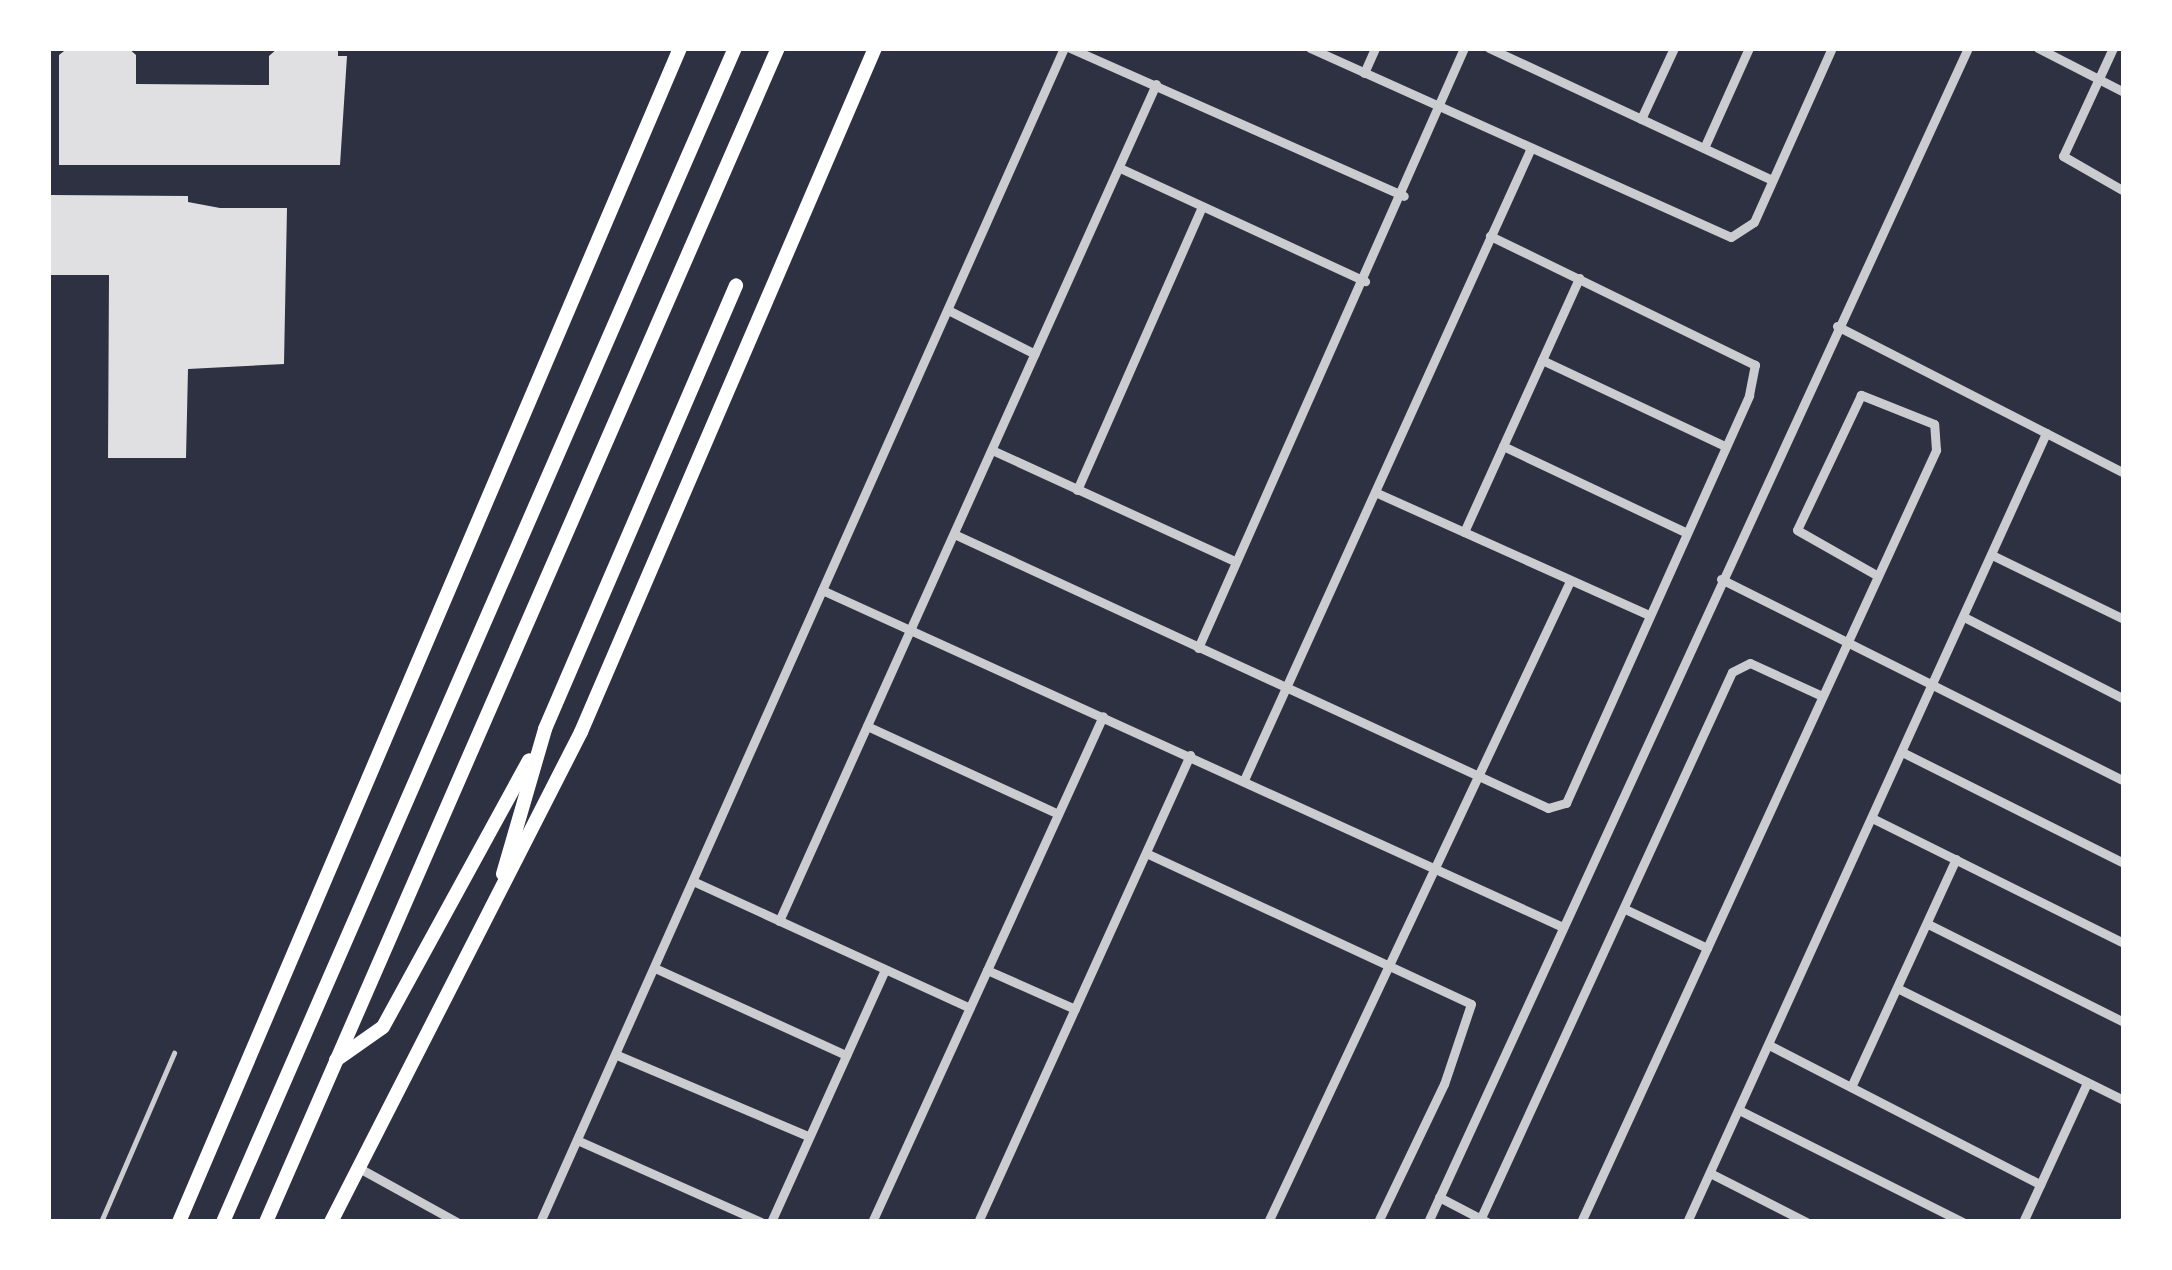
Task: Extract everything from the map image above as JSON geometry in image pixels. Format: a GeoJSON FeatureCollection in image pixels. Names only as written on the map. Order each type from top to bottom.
{"type":"FeatureCollection","features":[{"type":"Feature","properties":{"kind":"main road"},"geometry":{"type":"LineString","coordinates":[[179,1222],[680,48]]}},
{"type":"Feature","properties":{"kind":"main road"},"geometry":{"type":"LineString","coordinates":[[223,1222],[735,48]]}},
{"type":"Feature","properties":{"kind":"main road"},"geometry":{"type":"LineString","coordinates":[[266,1222],[778,48]]}},
{"type":"Feature","properties":{"kind":"main road"},"geometry":{"type":"LineString","coordinates":[[337,1220],[503,874],[581,732],[875,48]]}},
{"type":"Feature","properties":{"kind":"main road"},"geometry":{"type":"LineString","coordinates":[[335,1060],[383,1027],[545,729],[736,285]]}},
{"type":"Feature","properties":{"kind":"main road"},"geometry":{"type":"LineString","coordinates":[[503,874],[545,729]]}},
{"type":"Feature","properties":{"kind":"street"},"geometry":{"type":"LineString","coordinates":[[541,1222],[1067,48],[1404,196]]}},
{"type":"Feature","properties":{"kind":"street"},"geometry":{"type":"LineString","coordinates":[[1310,48],[1731,237],[1754,222],[1832,48]]}},
{"type":"Feature","properties":{"kind":"street"},"geometry":{"type":"LineString","coordinates":[[1364,73],[1375,48]]}},
{"type":"Feature","properties":{"kind":"street"},"geometry":{"type":"LineString","coordinates":[[1198,648],[1404,196],[1464,48]]}},
{"type":"Feature","properties":{"kind":"street"},"geometry":{"type":"LineString","coordinates":[[1489,48],[1772,180]]}},
{"type":"Feature","properties":{"kind":"street"},"geometry":{"type":"LineString","coordinates":[[1641,119],[1673,48]]}},
{"type":"Feature","properties":{"kind":"street"},"geometry":{"type":"LineString","coordinates":[[1704,148],[1750,48]]}},
{"type":"Feature","properties":{"kind":"street"},"geometry":{"type":"LineString","coordinates":[[1428,1222],[1968,48]]}},
{"type":"Feature","properties":{"kind":"street"},"geometry":{"type":"LineString","coordinates":[[2038,48],[2124,92]]}},
{"type":"Feature","properties":{"kind":"street"},"geometry":{"type":"LineString","coordinates":[[2113,48],[2063,156],[2124,191]]}},
{"type":"Feature","properties":{"kind":"street"},"geometry":{"type":"LineString","coordinates":[[779,921],[1156,84]]}},
{"type":"Feature","properties":{"kind":"street"},"geometry":{"type":"LineString","coordinates":[[1244,780],[1529,150]]}},
{"type":"Feature","properties":{"kind":"street"},"geometry":{"type":"LineString","coordinates":[[1120,168],[1365,281]]}},
{"type":"Feature","properties":{"kind":"street"},"geometry":{"type":"LineString","coordinates":[[1077,490],[1202,207]]}},
{"type":"Feature","properties":{"kind":"street"},"geometry":{"type":"LineString","coordinates":[[954,534],[1548,808],[1566,803],[1755,380],[1746,355],[1490,236]]}},
{"type":"Feature","properties":{"kind":"street"},"geometry":{"type":"LineString","coordinates":[[1464,532],[1579,278]]}},
{"type":"Feature","properties":{"kind":"street"},"geometry":{"type":"LineString","coordinates":[[948,310],[1035,354]]}},
{"type":"Feature","properties":{"kind":"street"},"geometry":{"type":"LineString","coordinates":[[1837,326],[2124,473]]}},
{"type":"Feature","properties":{"kind":"street"},"geometry":{"type":"LineString","coordinates":[[1542,360],[1725,446]]}},
{"type":"Feature","properties":{"kind":"street"},"geometry":{"type":"LineString","coordinates":[[1581,1222],[1878,576],[1939,431],[1861,395],[1796,530],[1878,576]]}},
{"type":"Feature","properties":{"kind":"street"},"geometry":{"type":"LineString","coordinates":[[1687,1222],[2046,433]]}},
{"type":"Feature","properties":{"kind":"street"},"geometry":{"type":"LineString","coordinates":[[1503,446],[1685,532]]}},
{"type":"Feature","properties":{"kind":"street"},"geometry":{"type":"LineString","coordinates":[[992,450],[1235,561]]}},
{"type":"Feature","properties":{"kind":"street"},"geometry":{"type":"LineString","coordinates":[[1375,492],[1649,615]]}},
{"type":"Feature","properties":{"kind":"street"},"geometry":{"type":"LineString","coordinates":[[1992,554],[2124,620]]}},
{"type":"Feature","properties":{"kind":"street"},"geometry":{"type":"LineString","coordinates":[[1721,580],[2124,781]]}},
{"type":"Feature","properties":{"kind":"street"},"geometry":{"type":"LineString","coordinates":[[1268,1222],[1570,581]]}},
{"type":"Feature","properties":{"kind":"street"},"geometry":{"type":"LineString","coordinates":[[822,590],[1562,927]]}},
{"type":"Feature","properties":{"kind":"street"},"geometry":{"type":"LineString","coordinates":[[1964,616],[2124,699]]}},
{"type":"Feature","properties":{"kind":"street"},"geometry":{"type":"LineString","coordinates":[[1439,1197],[1482,1221],[1732,672],[1750,663],[1822,696]]}},
{"type":"Feature","properties":{"kind":"street"},"geometry":{"type":"LineString","coordinates":[[872,1222],[1103,716]]}},
{"type":"Feature","properties":{"kind":"street"},"geometry":{"type":"LineString","coordinates":[[867,726],[1058,814]]}},
{"type":"Feature","properties":{"kind":"street"},"geometry":{"type":"LineString","coordinates":[[1902,752],[2124,863]]}},
{"type":"Feature","properties":{"kind":"street"},"geometry":{"type":"LineString","coordinates":[[994,1222],[979,1219],[1190,755]]}},
{"type":"Feature","properties":{"kind":"street"},"geometry":{"type":"LineString","coordinates":[[1872,818],[2124,943]]}},
{"type":"Feature","properties":{"kind":"street"},"geometry":{"type":"LineString","coordinates":[[1146,853],[1465,999],[1473,1011],[1378,1222]]}},
{"type":"Feature","properties":{"kind":"street"},"geometry":{"type":"LineString","coordinates":[[1851,1088],[1956,859]]}},
{"type":"Feature","properties":{"kind":"street"},"geometry":{"type":"LineString","coordinates":[[694,882],[970,1009]]}},
{"type":"Feature","properties":{"kind":"street"},"geometry":{"type":"LineString","coordinates":[[1624,909],[1707,948]]}},
{"type":"Feature","properties":{"kind":"street"},"geometry":{"type":"LineString","coordinates":[[1928,924],[2124,1022]]}},
{"type":"Feature","properties":{"kind":"street"},"geometry":{"type":"LineString","coordinates":[[657,969],[846,1054]]}},
{"type":"Feature","properties":{"kind":"street"},"geometry":{"type":"LineString","coordinates":[[771,1222],[885,969]]}},
{"type":"Feature","properties":{"kind":"street"},"geometry":{"type":"LineString","coordinates":[[987,970],[1075,1009]]}},
{"type":"Feature","properties":{"kind":"street"},"geometry":{"type":"LineString","coordinates":[[1899,989],[2124,1100]]}},
{"type":"Feature","properties":{"kind":"street"},"geometry":{"type":"LineString","coordinates":[[1769,1045],[2040,1184]]}},
{"type":"Feature","properties":{"kind":"street"},"geometry":{"type":"LineString","coordinates":[[617,1054],[808,1136]]}},
{"type":"Feature","properties":{"kind":"street"},"geometry":{"type":"LineString","coordinates":[[2023,1222],[2087,1083]]}},
{"type":"Feature","properties":{"kind":"street"},"geometry":{"type":"LineString","coordinates":[[1739,1110],[1963,1222]]}},
{"type":"Feature","properties":{"kind":"street"},"geometry":{"type":"LineString","coordinates":[[577,1140],[761,1222]]}},
{"type":"Feature","properties":{"kind":"street"},"geometry":{"type":"LineString","coordinates":[[358,1168],[457,1222]]}},
{"type":"Feature","properties":{"kind":"street"},"geometry":{"type":"LineString","coordinates":[[1710,1173],[1806,1222]]}},
{"type":"Feature","properties":{"kind":"lane"},"geometry":{"type":"LineString","coordinates":[[101,1222],[174,1053]]}},
{"type":"Feature","properties":{"kind":"building"},"geometry":{"type":"Polygon","coordinates":[[[68,48],[128,48],[136,55],[136,84],[269,85],[269,56],[278,48],[338,48],[338,56],[347,56],[340,165],[59,165],[59,55],[68,48]]]}},
{"type":"Feature","properties":{"kind":"building"},"geometry":{"type":"Polygon","coordinates":[[[51,195],[188,196],[188,202],[220,208],[287,208],[284,364],[188,369],[186,458],[108,458],[109,275],[50,275],[51,195]]]}}]}
